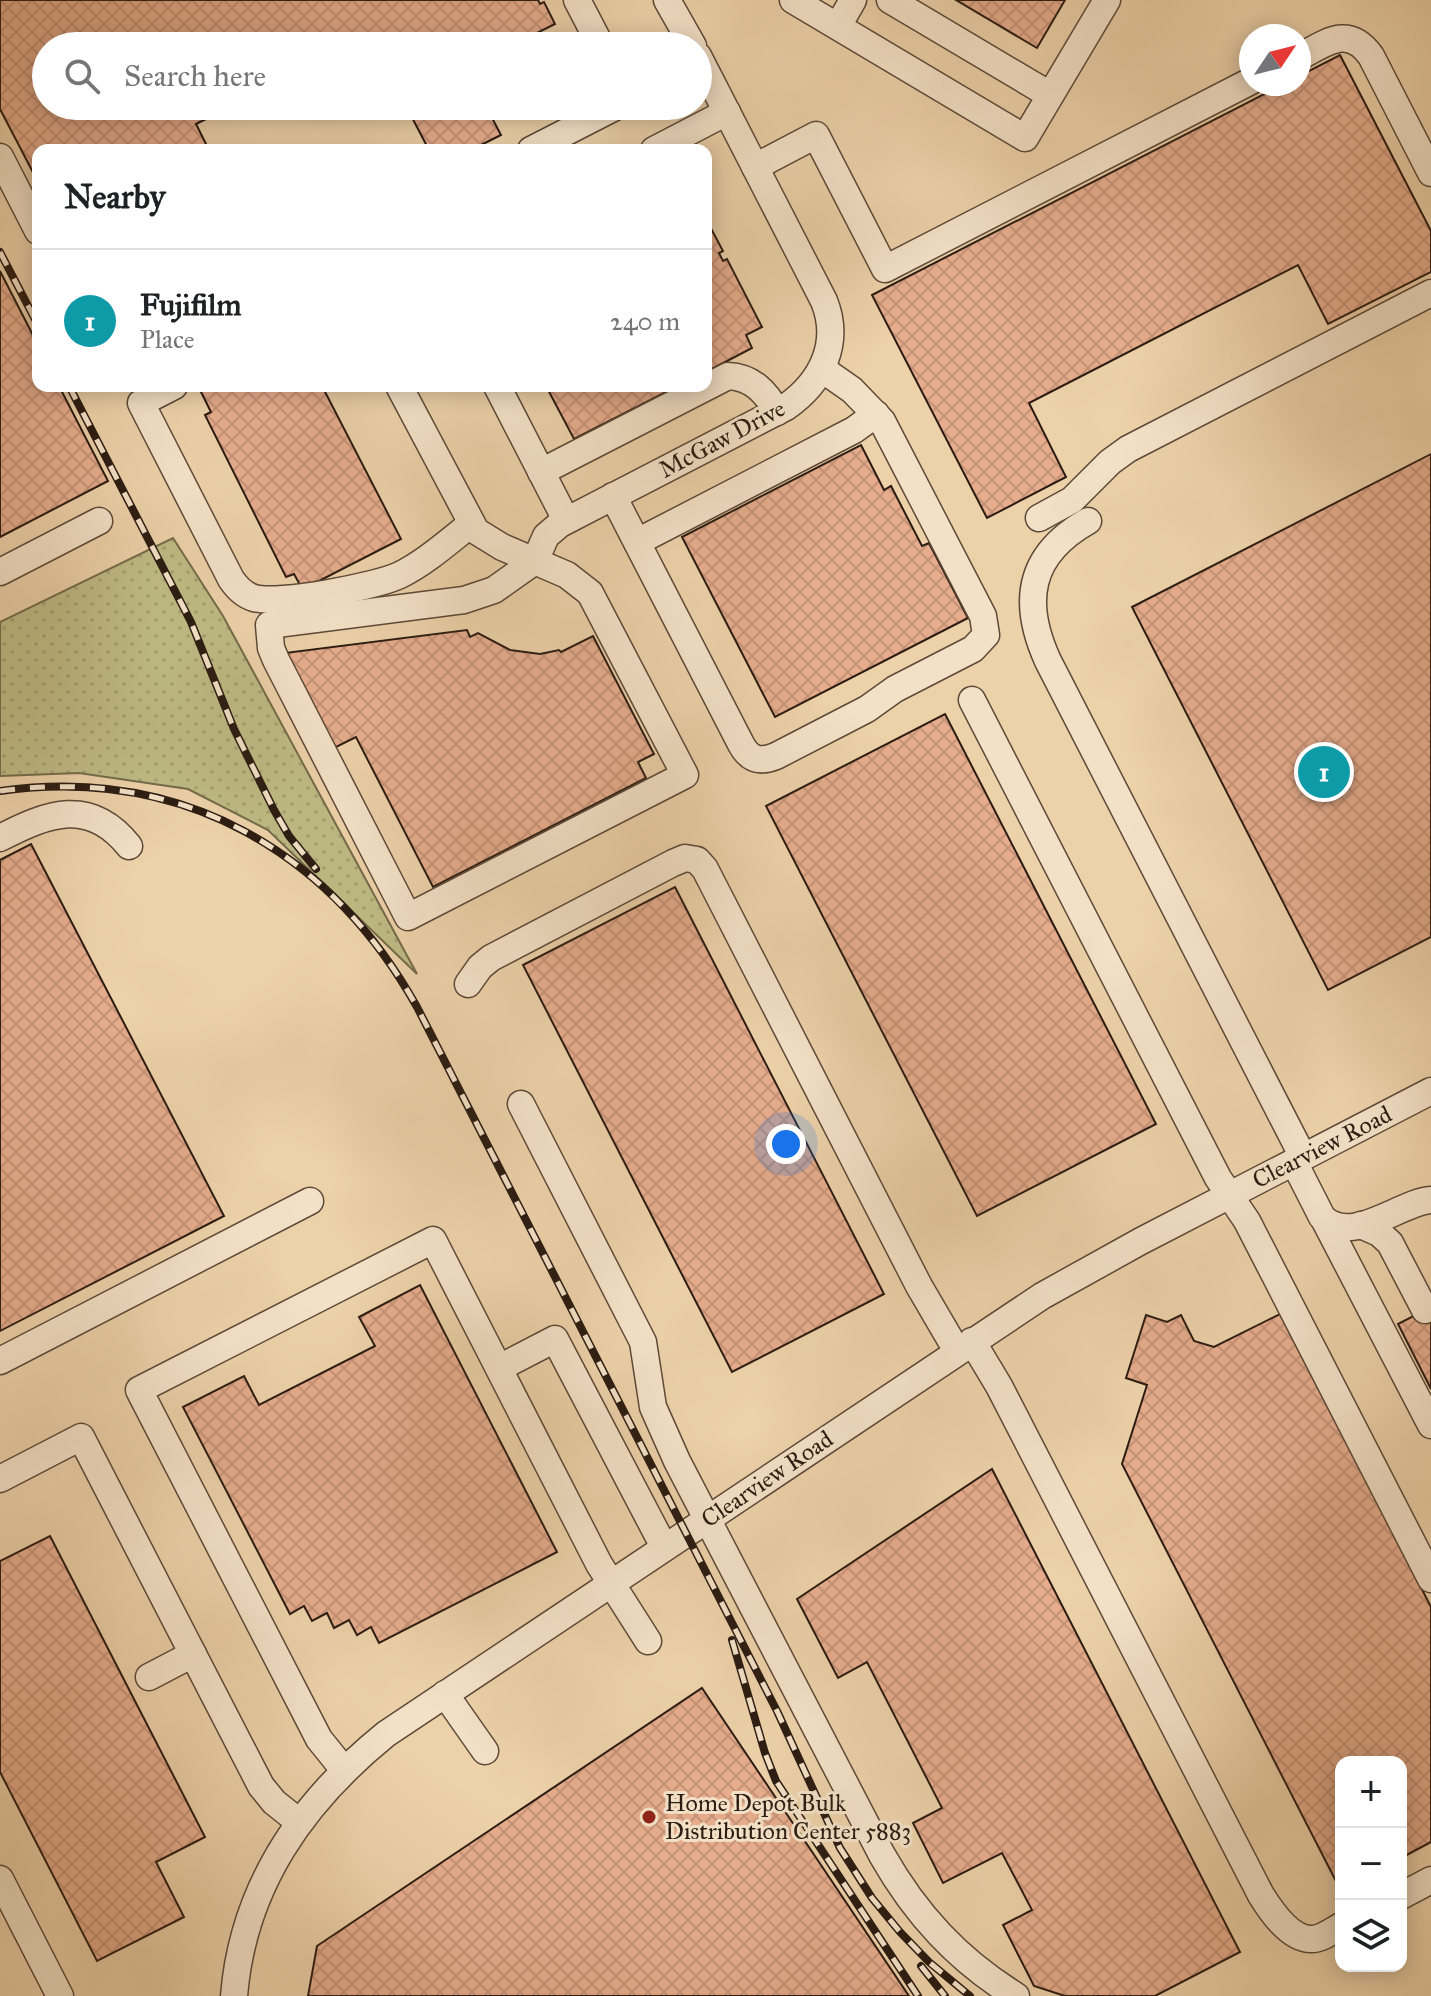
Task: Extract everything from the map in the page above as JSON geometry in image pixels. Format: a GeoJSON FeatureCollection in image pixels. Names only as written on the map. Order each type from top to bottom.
{"type":"FeatureCollection","features":[{"type":"Feature","properties":{"kind":"street"},"geometry":{"type":"LineString","coordinates":[[577,0],[594,32]]}},
{"type":"Feature","properties":{"kind":"street"},"geometry":{"type":"LineString","coordinates":[[667,0],[684,32]]}},
{"type":"Feature","properties":{"kind":"street"},"geometry":{"type":"LineString","coordinates":[[793,0],[1025,138],[1107,0]]}},
{"type":"Feature","properties":{"kind":"street"},"geometry":{"type":"LineString","coordinates":[[838,26],[853,0]]}},
{"type":"Feature","properties":{"kind":"street"},"geometry":{"type":"LineString","coordinates":[[890,0],[1050,95]]}},
{"type":"Feature","properties":{"kind":"street"},"geometry":{"type":"LineString","coordinates":[[1311,51],[1339,38],[1351,39],[1361,45],[1371,56],[1431,173]]}},
{"type":"Feature","properties":{"kind":"street"},"geometry":{"type":"LineString","coordinates":[[613,496],[741,744],[752,757],[762,760],[772,758],[867,709],[895,689],[973,649],[986,635],[983,616],[892,439],[876,414],[852,390],[822,369],[830,341],[827,309],[712,84]]}},
{"type":"Feature","properties":{"kind":"street"},"geometry":{"type":"LineString","coordinates":[[755,167],[816,135],[885,269],[1239,87]]}},
{"type":"Feature","properties":{"kind":"street"},"geometry":{"type":"LineString","coordinates":[[712,120],[727,112]]}},
{"type":"Feature","properties":{"kind":"street"},"geometry":{"type":"LineString","coordinates":[[543,144],[590,120]]}},
{"type":"Feature","properties":{"kind":"street"},"geometry":{"type":"LineString","coordinates":[[666,144],[712,120]]}},
{"type":"Feature","properties":{"kind":"street"},"geometry":{"type":"LineString","coordinates":[[0,157],[32,219]]}},
{"type":"Feature","properties":{"kind":"street"},"geometry":{"type":"LineString","coordinates":[[1039,518],[1072,500],[1101,470],[1128,449],[1431,293]]}},
{"type":"Feature","properties":{"kind":"street","name":"McGaw Drive"},"geometry":{"type":"LineString","coordinates":[[535,561],[546,536],[566,520],[777,412],[804,393],[822,369]]}},
{"type":"Feature","properties":{"kind":"street"},"geometry":{"type":"LineString","coordinates":[[712,384],[728,376],[738,377],[760,388],[777,412]]}},
{"type":"Feature","properties":{"kind":"street"},"geometry":{"type":"LineString","coordinates":[[162,392],[141,403],[231,579],[250,596],[271,599],[378,584],[421,563],[471,524]]}},
{"type":"Feature","properties":{"kind":"street"},"geometry":{"type":"LineString","coordinates":[[402,392],[471,524],[492,542],[535,561],[574,579],[595,599],[685,775],[408,917],[276,660],[271,648],[269,625],[464,600],[494,590],[535,561]]}},
{"type":"Feature","properties":{"kind":"street"},"geometry":{"type":"LineString","coordinates":[[500,392],[566,520]]}},
{"type":"Feature","properties":{"kind":"street"},"geometry":{"type":"LineString","coordinates":[[541,472],[697,392]]}},
{"type":"Feature","properties":{"kind":"street"},"geometry":{"type":"LineString","coordinates":[[637,542],[854,430],[876,414]]}},
{"type":"Feature","properties":{"kind":"street"},"geometry":{"type":"LineString","coordinates":[[0,572],[99,521]]}},
{"type":"Feature","properties":{"kind":"street"},"geometry":{"type":"LineString","coordinates":[[1088,521],[1059,542],[1038,570],[1032,605],[1037,633],[1055,675],[1298,1160],[1325,1221],[1431,1425]]}},
{"type":"Feature","properties":{"kind":"street"},"geometry":{"type":"LineString","coordinates":[[972,700],[1218,1178],[1247,1221],[1431,1579]]}},
{"type":"Feature","properties":{"kind":"street"},"geometry":{"type":"LineString","coordinates":[[0,838],[39,819],[68,814],[98,819],[115,830],[129,846]]}},
{"type":"Feature","properties":{"kind":"street"},"geometry":{"type":"LineString","coordinates":[[468,984],[491,958],[673,863],[685,858],[697,860],[705,869],[919,1286],[999,1386],[1261,1895],[1281,1921],[1308,1939],[1314,1940],[1335,1929]]}},
{"type":"Feature","properties":{"kind":"street","name":"Clearview Road"},"geometry":{"type":"LineString","coordinates":[[234,1996],[253,1912],[269,1873],[299,1822],[320,1794],[386,1734],[965,1346],[1077,1275],[1431,1091]]}},
{"type":"Feature","properties":{"kind":"street"},"geometry":{"type":"LineString","coordinates":[[521,1104],[640,1335],[653,1407],[677,1461],[904,1892],[925,1921],[951,1948],[1016,1996]]}},
{"type":"Feature","properties":{"kind":"street"},"geometry":{"type":"LineString","coordinates":[[1325,1221],[1348,1226],[1361,1225],[1414,1203],[1431,1200]]}},
{"type":"Feature","properties":{"kind":"street"},"geometry":{"type":"LineString","coordinates":[[0,1361],[310,1201]]}},
{"type":"Feature","properties":{"kind":"street"},"geometry":{"type":"LineString","coordinates":[[1361,1225],[1379,1233],[1390,1243],[1425,1310]]}},
{"type":"Feature","properties":{"kind":"street"},"geometry":{"type":"LineString","coordinates":[[344,1770],[323,1747],[139,1390],[433,1240],[610,1583],[648,1641]]}},
{"type":"Feature","properties":{"kind":"street"},"geometry":{"type":"LineString","coordinates":[[499,1368],[555,1339],[664,1547]]}},
{"type":"Feature","properties":{"kind":"street"},"geometry":{"type":"LineString","coordinates":[[0,1479],[81,1437],[261,1786],[274,1802],[299,1822]]}},
{"type":"Feature","properties":{"kind":"street"},"geometry":{"type":"LineString","coordinates":[[149,1677],[193,1654]]}},
{"type":"Feature","properties":{"kind":"street"},"geometry":{"type":"LineString","coordinates":[[445,1694],[485,1751]]}},
{"type":"Feature","properties":{"kind":"street"},"geometry":{"type":"LineString","coordinates":[[0,1879],[60,1996]]}},
{"type":"Feature","properties":{"kind":"street"},"geometry":{"type":"LineString","coordinates":[[1407,1893],[1431,1880]]}},
{"type":"Feature","properties":{"kind":"shaded area"},"geometry":{"type":"Polygon","coordinates":[[[173,538],[223,616],[417,974],[268,830],[188,789],[79,773],[0,776],[0,622],[173,538]]]}},
{"type":"Feature","properties":{"kind":"building"},"geometry":{"type":"Polygon","coordinates":[[[0,0],[538,0],[540,4],[544,2],[555,24],[539,32],[32,32],[32,120],[204,120],[196,124],[206,144],[32,144],[32,170],[0,109],[0,0]]]}},
{"type":"Feature","properties":{"kind":"building"},"geometry":{"type":"Polygon","coordinates":[[[956,0],[1065,0],[1037,48],[956,0]]]}},
{"type":"Feature","properties":{"kind":"building"},"geometry":{"type":"Polygon","coordinates":[[[1340,55],[1431,231],[1431,272],[1328,324],[1298,265],[1029,403],[1066,477],[987,518],[872,295],[1261,96],[1311,96],[1311,70],[1340,55]]]}},
{"type":"Feature","properties":{"kind":"building"},"geometry":{"type":"Polygon","coordinates":[[[413,120],[493,120],[501,135],[483,144],[426,144],[413,120]]]}},
{"type":"Feature","properties":{"kind":"building"},"geometry":{"type":"Polygon","coordinates":[[[712,230],[723,251],[719,253],[723,261],[727,259],[762,327],[746,335],[752,348],[712,369],[712,230]]]}},
{"type":"Feature","properties":{"kind":"building"},"geometry":{"type":"Polygon","coordinates":[[[0,271],[32,333],[32,392],[62,392],[108,481],[0,537],[0,271]]]}},
{"type":"Feature","properties":{"kind":"building"},"geometry":{"type":"Polygon","coordinates":[[[201,392],[325,392],[401,539],[315,583],[300,585],[294,574],[286,577],[205,415],[211,412],[201,392]]]}},
{"type":"Feature","properties":{"kind":"building"},"geometry":{"type":"Polygon","coordinates":[[[549,392],[666,392],[574,439],[549,392]]]}},
{"type":"Feature","properties":{"kind":"building"},"geometry":{"type":"Polygon","coordinates":[[[861,445],[884,490],[891,486],[922,546],[929,543],[968,618],[775,717],[682,537],[861,445]]]}},
{"type":"Feature","properties":{"kind":"building"},"geometry":{"type":"Polygon","coordinates":[[[1431,454],[1431,937],[1328,990],[1132,607],[1431,454]]]}},
{"type":"Feature","properties":{"kind":"building"},"geometry":{"type":"Polygon","coordinates":[[[467,630],[470,637],[478,633],[510,650],[540,654],[561,652],[593,636],[654,754],[638,762],[646,778],[433,887],[356,737],[334,748],[285,653],[467,630]]]}},
{"type":"Feature","properties":{"kind":"building"},"geometry":{"type":"Polygon","coordinates":[[[945,714],[1156,1124],[977,1216],[766,806],[945,714]]]}},
{"type":"Feature","properties":{"kind":"building"},"geometry":{"type":"Polygon","coordinates":[[[31,844],[224,1216],[0,1331],[0,860],[31,844]]]}},
{"type":"Feature","properties":{"kind":"building"},"geometry":{"type":"Polygon","coordinates":[[[675,887],[884,1294],[732,1372],[523,965],[675,887]]]}},
{"type":"Feature","properties":{"kind":"building"},"geometry":{"type":"Polygon","coordinates":[[[420,1285],[557,1552],[379,1643],[371,1627],[357,1635],[349,1620],[334,1628],[327,1613],[312,1621],[304,1606],[290,1614],[183,1407],[244,1376],[259,1405],[375,1346],[359,1317],[420,1285]]]}},
{"type":"Feature","properties":{"kind":"building"},"geometry":{"type":"Polygon","coordinates":[[[1431,1307],[1431,1389],[1398,1324],[1431,1307]]]}},
{"type":"Feature","properties":{"kind":"building"},"geometry":{"type":"Polygon","coordinates":[[[1280,1314],[1431,1607],[1431,1842],[1407,1855],[1407,1756],[1335,1756],[1335,1879],[1122,1464],[1147,1385],[1126,1378],[1146,1315],[1167,1322],[1181,1315],[1194,1341],[1214,1347],[1280,1314]]]}},
{"type":"Feature","properties":{"kind":"building"},"geometry":{"type":"Polygon","coordinates":[[[992,1469],[1240,1952],[1155,1996],[1065,1996],[1034,1986],[1003,1925],[1032,1910],[1002,1853],[943,1883],[913,1823],[942,1808],[867,1662],[838,1678],[797,1599],[992,1469]]]}},
{"type":"Feature","properties":{"kind":"building"},"geometry":{"type":"Polygon","coordinates":[[[50,1536],[205,1837],[156,1862],[184,1917],[97,1961],[0,1772],[0,1561],[50,1536]]]}},
{"type":"Feature","properties":{"kind":"building","name":"Home Depot Bulk Distribution Center 5883"},"geometry":{"type":"Polygon","coordinates":[[[702,1688],[909,1996],[308,1996],[317,1946],[702,1688]]]}},
{"type":"Feature","properties":{"kind":"railway"},"geometry":{"type":"LineString","coordinates":[[0,252],[32,313]]}},
{"type":"Feature","properties":{"kind":"railway"},"geometry":{"type":"LineString","coordinates":[[72,392],[191,622],[234,729],[274,810],[289,836],[316,869]]}},
{"type":"Feature","properties":{"kind":"railway"},"geometry":{"type":"LineString","coordinates":[[0,791],[66,787],[129,792],[188,807],[243,831],[294,863],[340,904],[381,952],[417,1007],[777,1711],[840,1848],[872,1898],[900,1932],[929,1962],[970,1996]]}},
{"type":"Feature","properties":{"kind":"railway"},"geometry":{"type":"LineString","coordinates":[[732,1640],[776,1781],[918,1996]]}},
{"type":"Feature","properties":{"kind":"railway"},"geometry":{"type":"LineString","coordinates":[[921,1966],[945,1996]]}},
{"type":"Feature","properties":{"kind":"place","name":"Fujifilm"},"geometry":{"type":"Point","coordinates":[1324,772]}},
{"type":"Feature","properties":{"kind":"place","name":"Home Depot Bulk Distribution Center 5883"},"geometry":{"type":"Point","coordinates":[649,1817]}}]}
